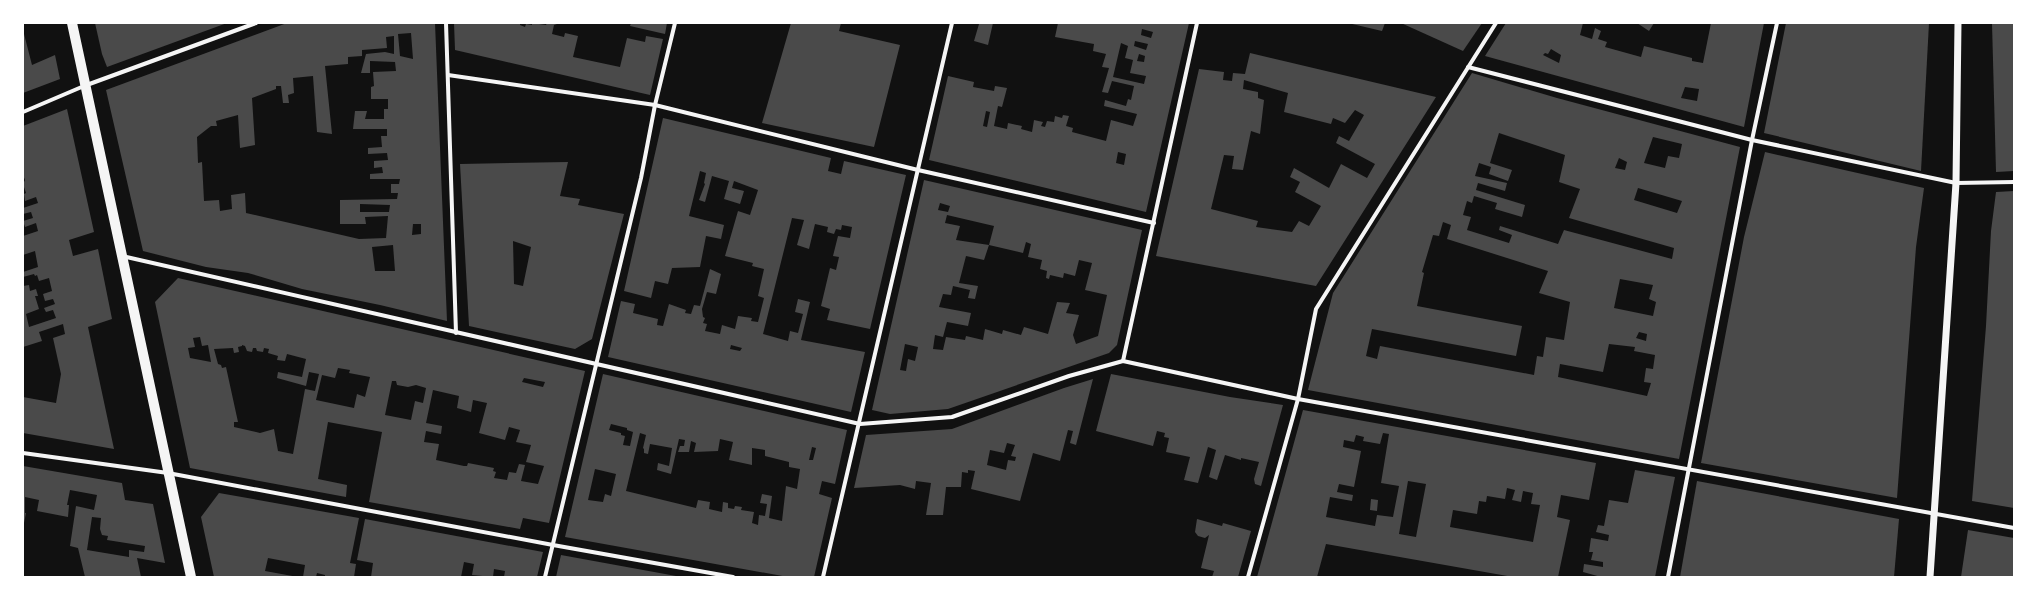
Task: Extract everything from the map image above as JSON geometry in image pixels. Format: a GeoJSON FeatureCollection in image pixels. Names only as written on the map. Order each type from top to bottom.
{"type":"FeatureCollection","features":[{"type":"Feature","properties":{"kind":"main road"},"geometry":{"type":"LineString","coordinates":[[72,23],[84,86],[191,577]]}},
{"type":"Feature","properties":{"kind":"street"},"geometry":{"type":"LineString","coordinates":[[23,112],[84,86],[256,23]]}},
{"type":"Feature","properties":{"kind":"street"},"geometry":{"type":"LineString","coordinates":[[446,23],[456,332]]}},
{"type":"Feature","properties":{"kind":"street"},"geometry":{"type":"LineString","coordinates":[[545,577],[597,363],[675,23]]}},
{"type":"Feature","properties":{"kind":"street"},"geometry":{"type":"LineString","coordinates":[[823,577],[860,424],[952,23]]}},
{"type":"Feature","properties":{"kind":"street"},"geometry":{"type":"LineString","coordinates":[[1123,361],[1197,23]]}},
{"type":"Feature","properties":{"kind":"street"},"geometry":{"type":"LineString","coordinates":[[1248,577],[1298,399],[1316,309],[1496,23]]}},
{"type":"Feature","properties":{"kind":"street"},"geometry":{"type":"LineString","coordinates":[[1668,577],[1690,471],[1752,140],[1777,23]]}},
{"type":"Feature","properties":{"kind":"street"},"geometry":{"type":"LineString","coordinates":[[1930,577],[1956,184],[1958,23]]}},
{"type":"Feature","properties":{"kind":"street"},"geometry":{"type":"LineString","coordinates":[[1468,67],[1752,140],[1956,184],[2014,182]]}},
{"type":"Feature","properties":{"kind":"street"},"geometry":{"type":"LineString","coordinates":[[448,75],[655,105],[918,170],[1154,223]]}},
{"type":"Feature","properties":{"kind":"street"},"geometry":{"type":"LineString","coordinates":[[122,256],[860,424],[952,418],[1069,376],[1123,361],[1298,399],[1690,471],[2014,528]]}},
{"type":"Feature","properties":{"kind":"street"},"geometry":{"type":"LineString","coordinates":[[23,453],[168,473],[733,577]]}},
{"type":"Feature","properties":{"kind":"building"},"geometry":{"type":"Polygon","coordinates":[[[95,23],[227,23],[107,67],[102,54],[95,23]]]}},
{"type":"Feature","properties":{"kind":"building"},"geometry":{"type":"Polygon","coordinates":[[[287,23],[435,23],[447,321],[302,289],[248,273],[206,267],[143,251],[106,90],[287,23]],[[411,33],[398,34],[400,56],[413,59],[411,33]],[[394,36],[386,37],[387,48],[362,50],[362,56],[348,57],[348,64],[325,66],[332,134],[317,132],[313,76],[293,78],[294,93],[288,95],[289,103],[283,103],[281,86],[276,86],[276,89],[252,98],[255,145],[240,148],[238,115],[216,121],[217,126],[211,126],[197,137],[198,163],[202,162],[204,201],[219,200],[220,211],[232,209],[231,195],[245,193],[246,213],[359,239],[386,238],[388,216],[365,217],[366,224],[340,224],[340,200],[397,199],[398,193],[391,193],[391,184],[399,184],[400,179],[370,179],[370,174],[383,173],[382,167],[374,168],[374,161],[388,160],[387,153],[368,154],[368,148],[382,147],[381,136],[387,136],[387,129],[353,129],[355,111],[367,111],[365,119],[384,119],[384,109],[388,109],[388,99],[371,99],[371,87],[374,86],[373,72],[396,71],[395,62],[370,61],[370,73],[361,73],[366,54],[385,52],[394,54],[394,36]],[[360,204],[360,212],[389,212],[390,205],[360,204]],[[413,224],[412,235],[421,234],[421,224],[413,224]],[[393,245],[372,247],[375,271],[395,271],[393,245]]]}},
{"type":"Feature","properties":{"kind":"building"},"geometry":{"type":"Polygon","coordinates":[[[454,23],[520,23],[520,25],[525,27],[526,24],[532,25],[532,23],[546,25],[547,23],[560,23],[554,25],[552,34],[564,37],[565,33],[578,36],[573,57],[620,67],[627,38],[645,42],[646,36],[663,39],[650,95],[455,50],[454,23]]]}},
{"type":"Feature","properties":{"kind":"building"},"geometry":{"type":"Polygon","coordinates":[[[631,23],[667,23],[665,34],[630,26],[631,23]]]}},
{"type":"Feature","properties":{"kind":"building"},"geometry":{"type":"Polygon","coordinates":[[[791,23],[841,23],[839,31],[900,45],[874,147],[762,123],[791,23]]]}},
{"type":"Feature","properties":{"kind":"building"},"geometry":{"type":"Polygon","coordinates":[[[976,23],[993,23],[988,45],[974,41],[979,24],[976,23]]]}},
{"type":"Feature","properties":{"kind":"building"},"geometry":{"type":"Polygon","coordinates":[[[1058,23],[1189,23],[1146,212],[929,160],[948,76],[974,82],[973,87],[994,91],[995,86],[1007,88],[1002,107],[998,106],[994,126],[1007,129],[1008,123],[1022,126],[1021,129],[1032,132],[1034,120],[1043,122],[1041,126],[1045,127],[1047,121],[1054,122],[1055,116],[1062,118],[1063,115],[1069,116],[1066,126],[1073,128],[1072,132],[1106,141],[1111,120],[1133,126],[1137,114],[1104,106],[1105,100],[1126,106],[1128,99],[1131,100],[1134,86],[1112,81],[1108,93],[1102,92],[1109,68],[1102,67],[1106,54],[1093,51],[1094,44],[1055,37],[1058,23]],[[1142,29],[1141,35],[1151,38],[1153,32],[1142,29]],[[1135,41],[1134,46],[1146,50],[1148,44],[1135,41]],[[1121,43],[1113,77],[1144,84],[1146,76],[1130,73],[1133,60],[1125,58],[1128,46],[1121,43]],[[1139,54],[1137,61],[1144,62],[1145,56],[1139,54]],[[986,111],[983,126],[987,127],[990,112],[986,111]],[[1118,152],[1116,163],[1124,165],[1126,154],[1118,152]]]}},
{"type":"Feature","properties":{"kind":"building"},"geometry":{"type":"Polygon","coordinates":[[[1348,23],[1385,23],[1382,31],[1348,23]]]}},
{"type":"Feature","properties":{"kind":"building"},"geometry":{"type":"Polygon","coordinates":[[[1401,23],[1482,23],[1463,51],[1401,23]]]}},
{"type":"Feature","properties":{"kind":"building"},"geometry":{"type":"Polygon","coordinates":[[[1506,23],[1583,23],[1580,35],[1592,39],[1595,28],[1601,31],[1598,39],[1607,42],[1605,47],[1641,57],[1644,46],[1692,58],[1692,61],[1703,63],[1711,23],[1764,23],[1744,127],[1485,56],[1506,23]],[[1551,49],[1548,54],[1545,53],[1543,55],[1559,63],[1561,55],[1551,49]],[[1685,87],[1681,98],[1697,101],[1699,89],[1685,87]]]}},
{"type":"Feature","properties":{"kind":"building"},"geometry":{"type":"Polygon","coordinates":[[[1637,23],[1654,23],[1649,31],[1637,23]]]}},
{"type":"Feature","properties":{"kind":"building"},"geometry":{"type":"Polygon","coordinates":[[[1786,23],[1929,23],[1921,171],[1764,133],[1786,23]]]}},
{"type":"Feature","properties":{"kind":"building"},"geometry":{"type":"Polygon","coordinates":[[[1992,23],[2014,23],[2014,171],[1996,172],[1992,23]]]}},
{"type":"Feature","properties":{"kind":"building"},"geometry":{"type":"Polygon","coordinates":[[[23,30],[32,65],[55,55],[60,79],[23,93],[23,30]]]}},
{"type":"Feature","properties":{"kind":"building"},"geometry":{"type":"Polygon","coordinates":[[[1250,53],[1436,97],[1316,286],[1156,256],[1199,69],[1224,72],[1223,80],[1232,81],[1233,73],[1245,74],[1250,53]],[[1244,80],[1243,89],[1258,92],[1258,98],[1264,100],[1260,134],[1251,131],[1243,170],[1232,169],[1234,156],[1224,155],[1211,209],[1258,221],[1256,227],[1292,232],[1299,221],[1309,226],[1321,206],[1295,192],[1300,182],[1290,177],[1294,168],[1329,188],[1341,164],[1367,178],[1375,164],[1336,143],[1339,136],[1349,141],[1364,115],[1355,110],[1345,123],[1333,118],[1331,124],[1284,112],[1288,93],[1244,80]]]}},
{"type":"Feature","properties":{"kind":"building"},"geometry":{"type":"Polygon","coordinates":[[[1472,73],[1557,98],[1740,147],[1679,459],[1308,390],[1333,293],[1472,73]],[[1499,133],[1490,163],[1512,170],[1508,181],[1489,174],[1491,167],[1479,163],[1475,176],[1507,183],[1505,191],[1478,183],[1476,190],[1525,205],[1522,217],[1495,209],[1497,203],[1474,196],[1472,203],[1467,201],[1463,215],[1471,217],[1467,230],[1509,243],[1512,235],[1499,230],[1500,226],[1558,244],[1564,230],[1672,259],[1674,248],[1569,218],[1580,189],[1559,182],[1565,155],[1499,133]],[[1653,137],[1644,163],[1665,168],[1668,156],[1679,158],[1682,144],[1653,137]],[[1619,158],[1615,168],[1625,170],[1627,162],[1619,158]],[[1638,188],[1634,200],[1677,213],[1682,201],[1638,188]],[[1443,222],[1439,236],[1433,235],[1422,272],[1424,273],[1417,306],[1522,326],[1516,356],[1372,329],[1366,356],[1377,359],[1380,346],[1534,375],[1537,356],[1543,357],[1546,337],[1564,340],[1570,302],[1539,293],[1548,271],[1447,239],[1451,225],[1443,222]],[[1620,279],[1614,308],[1653,316],[1656,302],[1649,299],[1653,285],[1620,279]],[[1639,332],[1636,338],[1646,341],[1647,334],[1639,332]],[[1609,344],[1603,372],[1560,364],[1558,377],[1647,396],[1651,383],[1644,382],[1646,368],[1653,369],[1655,355],[1634,351],[1635,347],[1609,344]]]}},
{"type":"Feature","properties":{"kind":"building"},"geometry":{"type":"Polygon","coordinates":[[[67,109],[94,232],[69,240],[73,256],[98,249],[112,319],[88,327],[114,449],[23,433],[23,397],[56,403],[61,374],[53,338],[65,334],[63,324],[39,332],[42,341],[23,347],[23,286],[29,285],[30,291],[36,289],[38,296],[35,296],[39,309],[26,314],[29,327],[56,318],[53,310],[46,312],[44,308],[55,304],[53,299],[45,301],[43,294],[52,291],[49,278],[39,281],[37,275],[35,276],[34,274],[23,277],[23,272],[38,267],[35,251],[23,255],[23,236],[38,231],[36,223],[25,227],[23,221],[33,218],[31,212],[23,214],[23,208],[38,203],[36,197],[25,201],[24,194],[26,193],[23,184],[25,180],[23,175],[23,126],[67,109]]]}},
{"type":"Feature","properties":{"kind":"building"},"geometry":{"type":"Polygon","coordinates":[[[663,118],[831,158],[828,171],[841,174],[844,161],[906,175],[870,329],[827,320],[830,309],[821,306],[830,268],[836,270],[839,257],[833,256],[838,236],[850,238],[852,227],[842,225],[841,230],[836,229],[834,234],[827,232],[828,227],[815,224],[809,249],[797,245],[804,220],[792,218],[763,334],[788,341],[790,331],[798,333],[803,314],[795,312],[798,299],[810,302],[801,340],[865,352],[851,412],[608,357],[621,301],[635,304],[633,313],[658,319],[657,325],[663,326],[669,304],[686,310],[685,313],[691,314],[694,305],[700,306],[710,269],[721,274],[716,294],[707,292],[702,309],[703,317],[705,318],[703,323],[707,324],[705,331],[720,334],[722,325],[735,329],[738,316],[752,318],[751,321],[758,322],[764,298],[758,296],[764,269],[752,266],[753,263],[725,256],[738,211],[750,215],[758,190],[734,181],[732,188],[744,191],[740,204],[724,199],[729,181],[712,176],[705,202],[699,200],[705,184],[706,173],[700,171],[689,216],[724,225],[721,239],[706,236],[700,267],[672,268],[668,284],[655,281],[651,298],[624,291],[663,118]],[[731,345],[730,349],[740,351],[742,348],[731,345]]]}},
{"type":"Feature","properties":{"kind":"building"},"geometry":{"type":"Polygon","coordinates":[[[1765,152],[1924,188],[1916,247],[1897,498],[1701,463],[1744,237],[1765,152]]]}},
{"type":"Feature","properties":{"kind":"building"},"geometry":{"type":"Polygon","coordinates":[[[568,162],[560,196],[580,199],[578,205],[624,214],[592,339],[575,349],[469,326],[460,164],[568,162]],[[513,241],[514,284],[523,286],[531,247],[513,241]]]}},
{"type":"Feature","properties":{"kind":"building"},"geometry":{"type":"Polygon","coordinates":[[[924,180],[1142,230],[1117,345],[1109,353],[948,409],[890,414],[872,410],[924,180]],[[940,203],[938,210],[948,212],[950,206],[940,203]],[[947,215],[945,223],[960,226],[956,240],[989,245],[994,226],[947,215]],[[1026,242],[1023,253],[989,245],[984,260],[966,256],[959,283],[978,286],[975,299],[968,298],[970,290],[953,286],[951,295],[943,294],[939,307],[971,313],[968,326],[947,322],[943,337],[935,335],[933,349],[943,350],[946,337],[965,340],[966,336],[983,340],[985,329],[1002,334],[1003,330],[1021,335],[1024,327],[1048,334],[1057,302],[1070,303],[1066,313],[1079,315],[1073,335],[1076,344],[1098,336],[1107,295],[1085,290],[1092,263],[1079,260],[1075,276],[1064,273],[1063,278],[1050,275],[1049,279],[1046,278],[1047,271],[1040,269],[1042,260],[1028,257],[1031,244],[1026,242]],[[905,344],[900,370],[906,371],[908,359],[915,361],[918,347],[905,344]]]}},
{"type":"Feature","properties":{"kind":"building"},"geometry":{"type":"Polygon","coordinates":[[[2014,191],[2014,508],[1972,501],[1986,326],[1991,231],[1996,192],[2014,191]]]}},
{"type":"Feature","properties":{"kind":"building"},"geometry":{"type":"Polygon","coordinates":[[[178,278],[585,371],[549,523],[523,518],[520,529],[369,502],[382,432],[328,422],[318,479],[347,485],[346,497],[190,468],[155,302],[178,278]],[[200,337],[193,338],[195,347],[188,348],[190,358],[211,362],[208,345],[202,346],[200,337]],[[245,346],[238,347],[239,352],[234,353],[233,348],[214,349],[218,364],[221,365],[222,368],[226,367],[238,422],[234,422],[234,427],[260,433],[274,429],[278,451],[293,454],[305,389],[315,391],[319,374],[309,372],[306,386],[277,378],[278,372],[302,377],[306,359],[287,354],[285,361],[277,360],[278,356],[268,353],[269,349],[264,348],[263,352],[257,351],[256,348],[253,348],[252,352],[247,351],[245,346]],[[338,368],[335,378],[322,375],[316,400],[354,408],[357,394],[365,397],[370,377],[349,373],[350,370],[338,368]],[[524,378],[522,382],[543,387],[545,382],[524,378]],[[392,381],[385,415],[411,420],[415,401],[423,403],[426,388],[416,385],[408,387],[397,385],[396,381],[392,381]],[[433,390],[426,423],[442,426],[441,434],[426,431],[424,442],[439,444],[436,460],[464,466],[467,466],[468,463],[494,468],[493,471],[496,472],[494,478],[507,480],[509,472],[516,473],[519,464],[525,465],[521,481],[538,484],[544,466],[526,462],[531,445],[516,442],[520,430],[509,427],[505,440],[479,433],[487,403],[473,400],[471,412],[457,408],[459,396],[433,390]]]}},
{"type":"Feature","properties":{"kind":"building"},"geometry":{"type":"Polygon","coordinates":[[[603,374],[847,430],[835,484],[822,481],[819,494],[832,498],[814,577],[788,577],[565,537],[603,374]],[[611,424],[609,430],[621,433],[621,435],[625,436],[623,445],[630,446],[633,432],[627,430],[627,428],[611,424]],[[640,433],[626,491],[696,508],[698,500],[710,502],[709,509],[722,512],[723,502],[728,503],[728,508],[734,509],[735,506],[742,507],[741,510],[754,512],[752,523],[758,525],[759,515],[765,516],[767,504],[760,503],[762,494],[772,496],[769,518],[782,521],[786,486],[797,489],[800,469],[789,467],[789,462],[765,456],[765,450],[752,448],[752,465],[729,460],[733,442],[720,439],[718,451],[694,452],[696,443],[691,441],[689,452],[678,452],[680,446],[684,446],[685,440],[679,439],[671,474],[657,470],[658,463],[669,466],[672,448],[650,444],[648,454],[644,453],[643,448],[646,435],[640,433]],[[812,447],[809,460],[813,460],[816,448],[812,447]],[[595,469],[588,500],[603,502],[605,494],[611,496],[616,474],[595,469]]]}},
{"type":"Feature","properties":{"kind":"building"},"geometry":{"type":"Polygon","coordinates":[[[1111,374],[1230,397],[1283,405],[1261,486],[1255,484],[1254,479],[1259,462],[1241,458],[1241,460],[1225,455],[1217,480],[1209,477],[1216,450],[1208,447],[1198,483],[1184,480],[1190,457],[1166,452],[1169,438],[1164,437],[1165,433],[1157,431],[1153,446],[1096,431],[1111,374]]]}},
{"type":"Feature","properties":{"kind":"building"},"geometry":{"type":"Polygon","coordinates":[[[1093,379],[1076,445],[1070,443],[1073,431],[1068,430],[1060,461],[1033,453],[1020,501],[971,489],[975,471],[968,470],[968,473],[962,472],[961,487],[946,487],[943,515],[926,515],[931,483],[916,481],[915,489],[900,485],[854,488],[866,435],[952,429],[1064,388],[1093,379]],[[1007,443],[1004,453],[990,450],[987,465],[1006,470],[1008,460],[1015,461],[1016,457],[1011,456],[1015,445],[1007,443]]]}},
{"type":"Feature","properties":{"kind":"building"},"geometry":{"type":"Polygon","coordinates":[[[1303,410],[1596,463],[1589,500],[1561,495],[1557,517],[1570,520],[1558,577],[1513,577],[1326,544],[1317,577],[1257,577],[1303,410]],[[1383,433],[1380,444],[1363,441],[1364,437],[1356,435],[1354,442],[1344,440],[1343,447],[1361,451],[1354,487],[1339,484],[1337,492],[1353,495],[1352,501],[1330,497],[1326,517],[1375,526],[1377,515],[1393,517],[1399,486],[1381,483],[1389,434],[1383,433]],[[1408,481],[1399,534],[1416,537],[1426,484],[1408,481]],[[1507,488],[1505,499],[1487,496],[1486,502],[1479,501],[1477,514],[1453,510],[1450,527],[1533,542],[1540,505],[1531,504],[1533,493],[1523,491],[1521,502],[1512,500],[1515,490],[1507,488]]]}},
{"type":"Feature","properties":{"kind":"building"},"geometry":{"type":"Polygon","coordinates":[[[23,466],[122,483],[125,500],[153,504],[165,563],[137,558],[141,577],[85,577],[78,548],[70,546],[76,506],[94,510],[97,495],[70,490],[67,505],[69,505],[68,517],[37,511],[39,500],[25,497],[26,513],[23,528],[23,466]],[[92,517],[87,550],[129,557],[129,550],[144,552],[145,546],[107,540],[108,536],[102,535],[100,529],[101,518],[92,517]]]}},
{"type":"Feature","properties":{"kind":"building"},"geometry":{"type":"Polygon","coordinates":[[[1635,470],[1675,477],[1655,577],[1601,577],[1583,572],[1584,564],[1603,567],[1603,562],[1591,560],[1593,552],[1589,552],[1591,538],[1608,541],[1609,535],[1596,532],[1598,525],[1604,526],[1609,500],[1628,503],[1635,470]]]}},
{"type":"Feature","properties":{"kind":"building"},"geometry":{"type":"Polygon","coordinates":[[[1697,481],[1899,519],[1894,577],[1680,577],[1697,481]]]}},
{"type":"Feature","properties":{"kind":"building"},"geometry":{"type":"Polygon","coordinates":[[[219,493],[359,518],[350,563],[356,564],[354,577],[325,577],[325,575],[317,573],[316,577],[303,577],[305,565],[268,558],[265,571],[298,577],[214,577],[201,517],[219,493]]]}},
{"type":"Feature","properties":{"kind":"building"},"geometry":{"type":"Polygon","coordinates":[[[1371,499],[1378,500],[1377,511],[1370,510],[1371,499]]]}},
{"type":"Feature","properties":{"kind":"building"},"geometry":{"type":"Polygon","coordinates":[[[365,519],[543,552],[537,577],[504,577],[505,571],[494,569],[493,577],[472,575],[474,564],[464,562],[461,577],[371,577],[373,563],[357,560],[365,519]]]}},
{"type":"Feature","properties":{"kind":"building"},"geometry":{"type":"Polygon","coordinates":[[[1197,519],[1222,526],[1223,523],[1251,531],[1238,577],[1212,577],[1214,571],[1201,568],[1209,535],[1205,538],[1198,536],[1195,532],[1197,519]]]}},
{"type":"Feature","properties":{"kind":"building"},"geometry":{"type":"Polygon","coordinates":[[[1968,530],[2014,538],[2014,577],[1961,577],[1968,530]]]}},
{"type":"Feature","properties":{"kind":"building"},"geometry":{"type":"Polygon","coordinates":[[[561,555],[676,576],[676,577],[556,577],[561,555]]]}}]}
